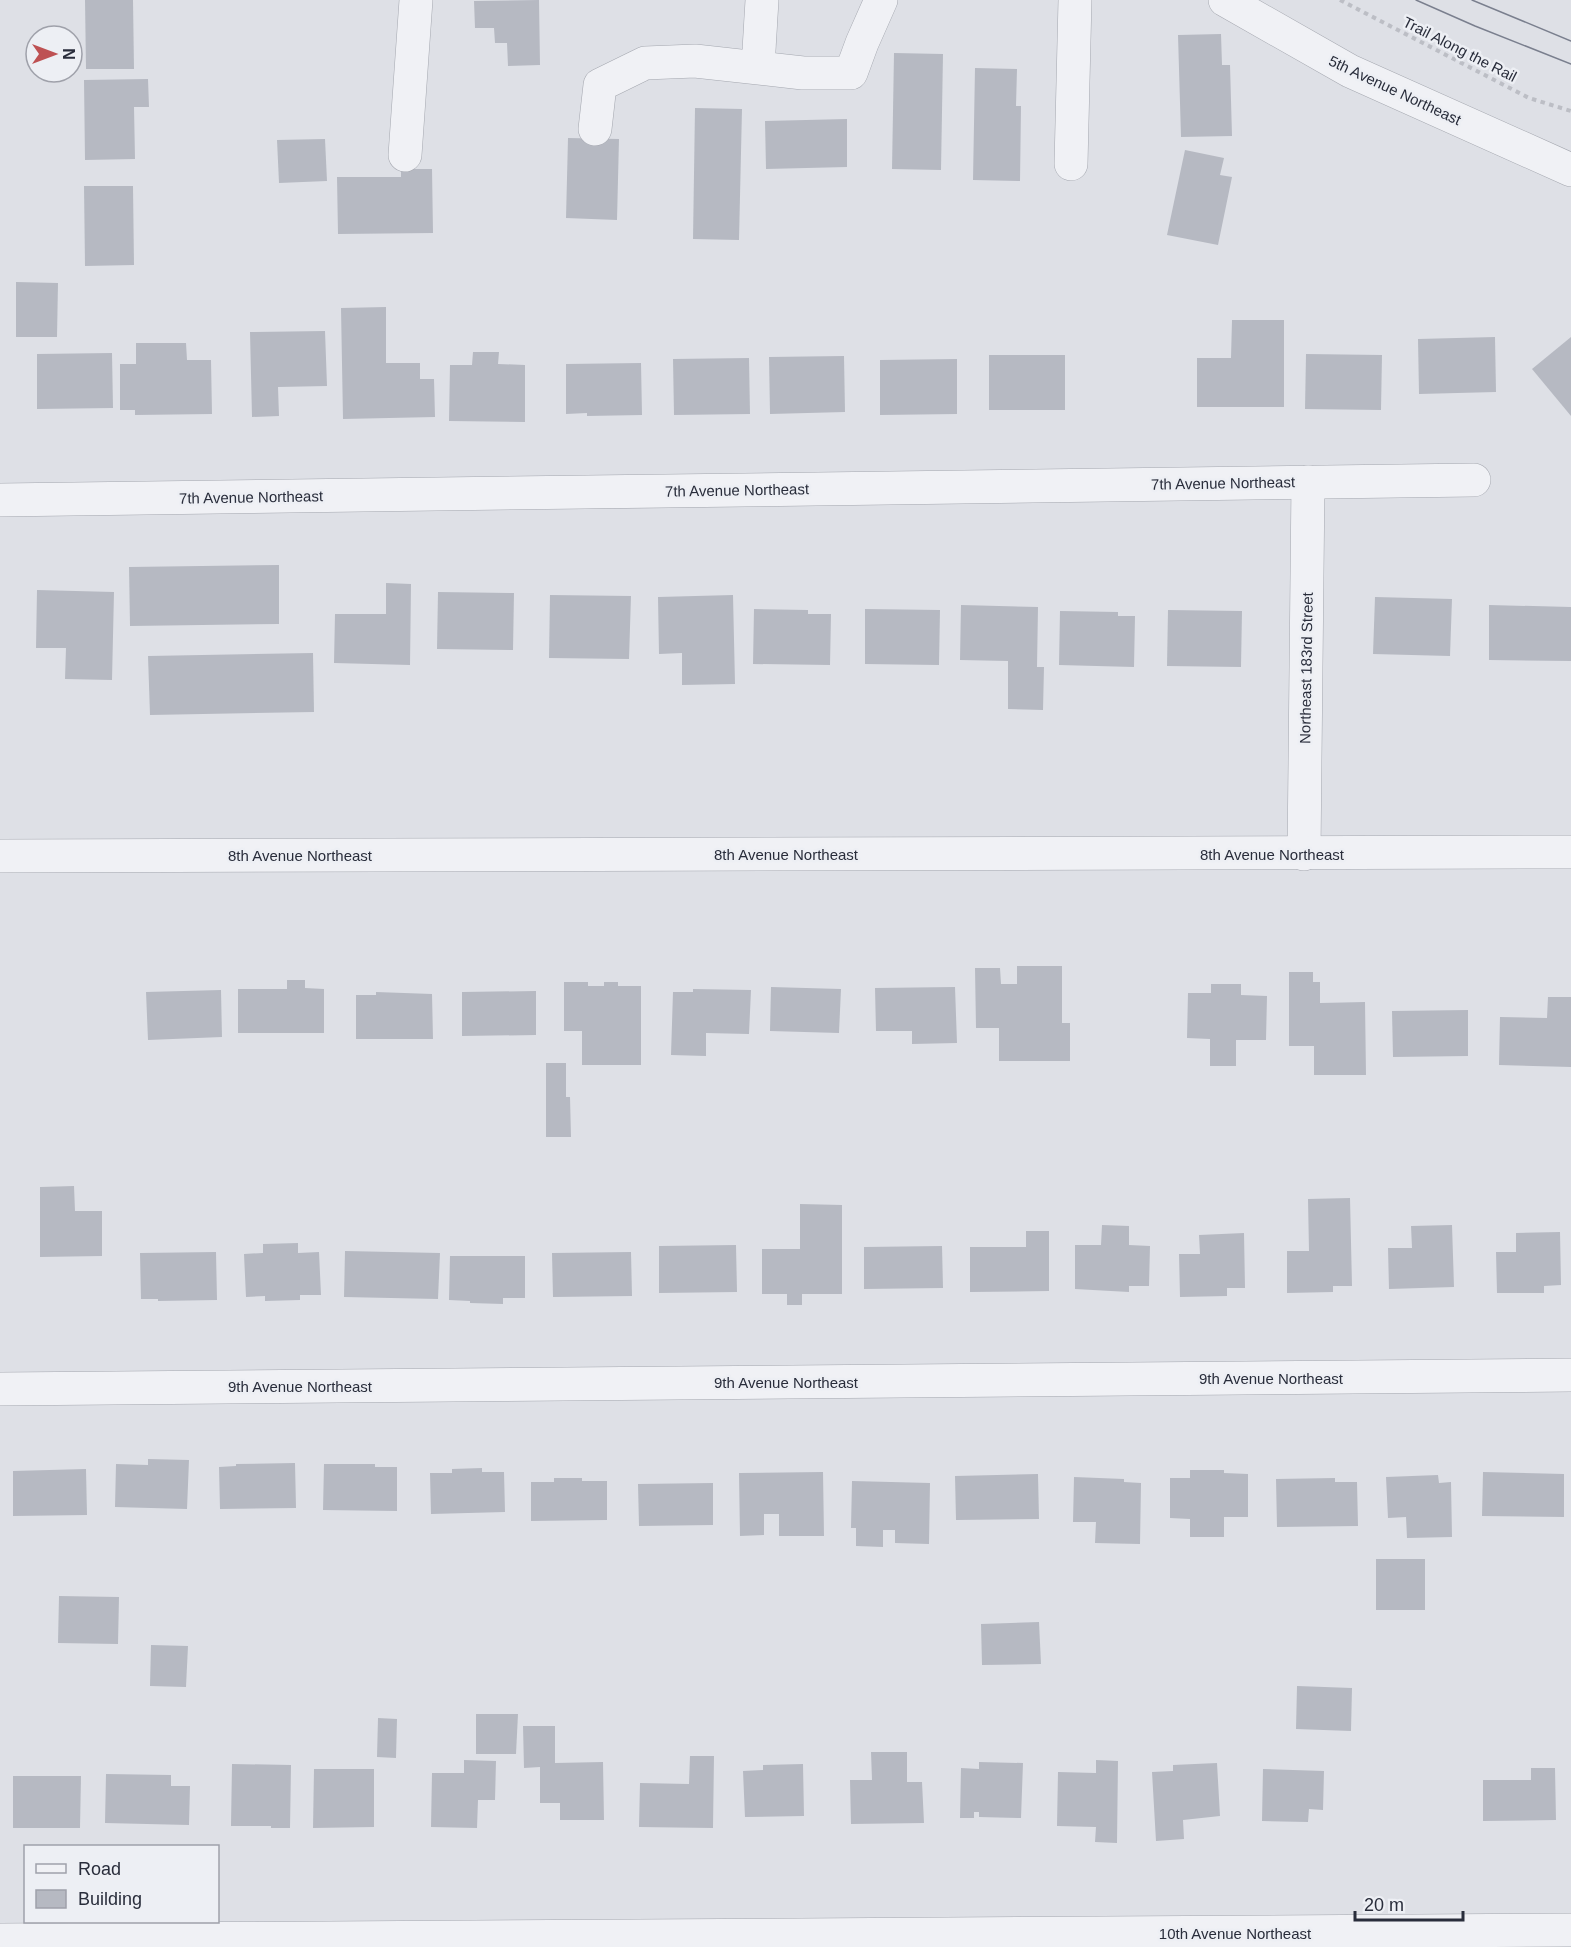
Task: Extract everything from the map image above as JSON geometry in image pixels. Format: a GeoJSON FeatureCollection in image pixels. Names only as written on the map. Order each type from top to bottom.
{"type":"FeatureCollection","features":[{"type":"Feature","properties":{"kind":"street"},"geometry":{"type":"LineString","coordinates":[[405,155],[416,0]]}},
{"type":"Feature","properties":{"kind":"street"},"geometry":{"type":"LineString","coordinates":[[758,67],[762,0]]}},
{"type":"Feature","properties":{"kind":"street"},"geometry":{"type":"LineString","coordinates":[[595,129],[600,85],[645,63],[695,61],[803,73],[852,73],[881,0]]}},
{"type":"Feature","properties":{"kind":"street"},"geometry":{"type":"LineString","coordinates":[[1071,164],[1075,0]]}},
{"type":"Feature","properties":{"kind":"street","name":"5th Avenue Northeast"},"geometry":{"type":"LineString","coordinates":[[1225,0],[1350,71],[1571,170]]}},
{"type":"Feature","properties":{"kind":"street","name":"7th Avenue Northeast"},"geometry":{"type":"LineString","coordinates":[[0,500],[1474,480]]}},
{"type":"Feature","properties":{"kind":"street","name":"Northeast 183rd Street"},"geometry":{"type":"LineString","coordinates":[[1304,854],[1308,482]]}},
{"type":"Feature","properties":{"kind":"street","name":"8th Avenue Northeast"},"geometry":{"type":"LineString","coordinates":[[0,856],[1571,852]]}},
{"type":"Feature","properties":{"kind":"street","name":"9th Avenue Northeast"},"geometry":{"type":"LineString","coordinates":[[0,1389],[1571,1375]]}},
{"type":"Feature","properties":{"kind":"street","name":"10th Avenue Northeast"},"geometry":{"type":"LineString","coordinates":[[0,1940],[874,1941],[1571,1930]]}},
{"type":"Feature","properties":{"kind":"path","name":"Trail Along the Rail"},"geometry":{"type":"LineString","coordinates":[[1340,0],[1529,98],[1571,111]]}},
{"type":"Feature","properties":{"kind":"building"},"geometry":{"type":"Polygon","coordinates":[[[85,0],[133,0],[134,69],[86,69],[85,0]]]}},
{"type":"Feature","properties":{"kind":"building"},"geometry":{"type":"Polygon","coordinates":[[[539,0],[540,65],[508,66],[507,43],[495,43],[494,28],[475,28],[474,1],[539,0]]]}},
{"type":"Feature","properties":{"kind":"building"},"geometry":{"type":"Polygon","coordinates":[[[1221,34],[1222,65],[1230,65],[1232,136],[1181,137],[1178,35],[1221,34]]]}},
{"type":"Feature","properties":{"kind":"building"},"geometry":{"type":"Polygon","coordinates":[[[894,53],[943,54],[941,170],[892,169],[894,53]]]}},
{"type":"Feature","properties":{"kind":"building"},"geometry":{"type":"Polygon","coordinates":[[[975,68],[1017,69],[1016,106],[1021,106],[1020,181],[973,180],[975,68]]]}},
{"type":"Feature","properties":{"kind":"building"},"geometry":{"type":"Polygon","coordinates":[[[148,79],[149,107],[134,107],[135,159],[85,160],[84,80],[148,79]]]}},
{"type":"Feature","properties":{"kind":"building"},"geometry":{"type":"Polygon","coordinates":[[[695,108],[742,109],[739,240],[693,239],[695,108]]]}},
{"type":"Feature","properties":{"kind":"building"},"geometry":{"type":"Polygon","coordinates":[[[847,119],[847,167],[766,169],[765,121],[847,119]]]}},
{"type":"Feature","properties":{"kind":"building"},"geometry":{"type":"Polygon","coordinates":[[[568,138],[619,139],[617,220],[566,218],[568,138]]]}},
{"type":"Feature","properties":{"kind":"building"},"geometry":{"type":"Polygon","coordinates":[[[325,139],[327,181],[279,183],[277,140],[325,139]]]}},
{"type":"Feature","properties":{"kind":"building"},"geometry":{"type":"Polygon","coordinates":[[[1185,150],[1224,158],[1220,175],[1232,177],[1218,245],[1167,235],[1185,150]]]}},
{"type":"Feature","properties":{"kind":"building"},"geometry":{"type":"Polygon","coordinates":[[[401,169],[432,169],[433,233],[338,234],[337,177],[401,177],[401,169]]]}},
{"type":"Feature","properties":{"kind":"building"},"geometry":{"type":"Polygon","coordinates":[[[84,186],[133,186],[134,265],[85,266],[84,186]]]}},
{"type":"Feature","properties":{"kind":"building"},"geometry":{"type":"Polygon","coordinates":[[[16,282],[58,283],[57,337],[16,337],[16,282]]]}},
{"type":"Feature","properties":{"kind":"building"},"geometry":{"type":"Polygon","coordinates":[[[386,307],[386,363],[420,363],[420,379],[434,379],[435,417],[343,419],[341,308],[386,307]]]}},
{"type":"Feature","properties":{"kind":"building"},"geometry":{"type":"Polygon","coordinates":[[[1232,320],[1284,320],[1284,407],[1197,407],[1197,358],[1231,358],[1232,320]]]}},
{"type":"Feature","properties":{"kind":"building"},"geometry":{"type":"Polygon","coordinates":[[[325,331],[327,386],[278,387],[279,416],[252,417],[250,332],[325,331]]]}},
{"type":"Feature","properties":{"kind":"building"},"geometry":{"type":"Polygon","coordinates":[[[1495,337],[1496,392],[1419,394],[1418,339],[1495,337]]]}},
{"type":"Feature","properties":{"kind":"building"},"geometry":{"type":"Polygon","coordinates":[[[1571,337],[1571,416],[1532,369],[1571,337]]]}},
{"type":"Feature","properties":{"kind":"building"},"geometry":{"type":"Polygon","coordinates":[[[136,343],[186,343],[187,360],[211,360],[212,414],[135,415],[135,410],[120,410],[120,364],[136,364],[136,343]]]}},
{"type":"Feature","properties":{"kind":"building"},"geometry":{"type":"Polygon","coordinates":[[[473,352],[499,352],[498,364],[525,365],[525,422],[449,421],[450,365],[472,365],[473,352]]]}},
{"type":"Feature","properties":{"kind":"building"},"geometry":{"type":"Polygon","coordinates":[[[112,353],[113,408],[37,409],[37,354],[112,353]]]}},
{"type":"Feature","properties":{"kind":"building"},"geometry":{"type":"Polygon","coordinates":[[[1306,354],[1382,355],[1381,410],[1305,409],[1306,354]]]}},
{"type":"Feature","properties":{"kind":"building"},"geometry":{"type":"Polygon","coordinates":[[[989,355],[1065,355],[1065,410],[989,410],[989,355]]]}},
{"type":"Feature","properties":{"kind":"building"},"geometry":{"type":"Polygon","coordinates":[[[844,356],[845,412],[770,414],[769,357],[844,356]]]}},
{"type":"Feature","properties":{"kind":"building"},"geometry":{"type":"Polygon","coordinates":[[[749,358],[750,414],[674,415],[673,359],[749,358]]]}},
{"type":"Feature","properties":{"kind":"building"},"geometry":{"type":"Polygon","coordinates":[[[957,359],[957,414],[880,415],[880,360],[957,359]]]}},
{"type":"Feature","properties":{"kind":"building"},"geometry":{"type":"Polygon","coordinates":[[[641,363],[642,415],[566,414],[566,364],[641,363]]]}},
{"type":"Feature","properties":{"kind":"building"},"geometry":{"type":"Polygon","coordinates":[[[279,565],[279,624],[130,626],[129,567],[279,565]]]}},
{"type":"Feature","properties":{"kind":"building"},"geometry":{"type":"Polygon","coordinates":[[[386,583],[411,584],[410,665],[334,663],[335,614],[386,614],[386,583]]]}},
{"type":"Feature","properties":{"kind":"building"},"geometry":{"type":"Polygon","coordinates":[[[37,590],[114,592],[112,680],[65,679],[66,648],[36,648],[37,590]]]}},
{"type":"Feature","properties":{"kind":"building"},"geometry":{"type":"Polygon","coordinates":[[[438,592],[514,593],[513,650],[437,649],[438,592]]]}},
{"type":"Feature","properties":{"kind":"building"},"geometry":{"type":"Polygon","coordinates":[[[550,595],[631,596],[629,659],[549,658],[550,595]]]}},
{"type":"Feature","properties":{"kind":"building"},"geometry":{"type":"Polygon","coordinates":[[[733,595],[735,684],[682,685],[682,653],[659,654],[658,597],[733,595]]]}},
{"type":"Feature","properties":{"kind":"building"},"geometry":{"type":"Polygon","coordinates":[[[1375,597],[1452,599],[1450,656],[1373,654],[1375,597]]]}},
{"type":"Feature","properties":{"kind":"building"},"geometry":{"type":"Polygon","coordinates":[[[961,605],[1038,607],[1037,667],[1044,667],[1043,710],[1008,709],[1008,661],[960,660],[961,605]]]}},
{"type":"Feature","properties":{"kind":"building"},"geometry":{"type":"Polygon","coordinates":[[[1489,605],[1571,607],[1571,661],[1489,660],[1489,605]]]}},
{"type":"Feature","properties":{"kind":"building"},"geometry":{"type":"Polygon","coordinates":[[[754,609],[808,610],[808,614],[831,614],[830,665],[753,664],[754,609]]]}},
{"type":"Feature","properties":{"kind":"building"},"geometry":{"type":"Polygon","coordinates":[[[865,609],[940,610],[939,665],[865,664],[865,609]]]}},
{"type":"Feature","properties":{"kind":"building"},"geometry":{"type":"Polygon","coordinates":[[[1168,610],[1242,611],[1241,667],[1167,666],[1168,610]]]}},
{"type":"Feature","properties":{"kind":"building"},"geometry":{"type":"Polygon","coordinates":[[[1060,611],[1118,612],[1118,616],[1135,616],[1134,667],[1059,665],[1060,611]]]}},
{"type":"Feature","properties":{"kind":"building"},"geometry":{"type":"Polygon","coordinates":[[[313,653],[314,712],[150,715],[148,656],[313,653]]]}},
{"type":"Feature","properties":{"kind":"building"},"geometry":{"type":"Polygon","coordinates":[[[1017,966],[1062,966],[1062,1023],[1070,1023],[1070,1061],[999,1061],[999,1028],[976,1028],[975,968],[1000,968],[1001,984],[1017,984],[1017,966]]]}},
{"type":"Feature","properties":{"kind":"building"},"geometry":{"type":"Polygon","coordinates":[[[1289,972],[1313,972],[1313,982],[1320,982],[1320,1003],[1365,1002],[1366,1075],[1314,1075],[1314,1046],[1289,1046],[1289,972]]]}},
{"type":"Feature","properties":{"kind":"building"},"geometry":{"type":"Polygon","coordinates":[[[287,980],[305,980],[305,988],[324,989],[324,1033],[238,1033],[238,989],[287,989],[287,980]]]}},
{"type":"Feature","properties":{"kind":"building"},"geometry":{"type":"Polygon","coordinates":[[[564,982],[588,982],[588,986],[604,986],[604,982],[618,982],[618,986],[641,986],[641,1065],[582,1065],[582,1031],[564,1031],[564,982]]]}},
{"type":"Feature","properties":{"kind":"building"},"geometry":{"type":"Polygon","coordinates":[[[1211,984],[1241,984],[1241,995],[1267,996],[1266,1040],[1236,1040],[1236,1066],[1210,1066],[1210,1039],[1187,1038],[1188,993],[1211,993],[1211,984]]]}},
{"type":"Feature","properties":{"kind":"building"},"geometry":{"type":"Polygon","coordinates":[[[771,987],[841,989],[839,1033],[770,1031],[771,987]]]}},
{"type":"Feature","properties":{"kind":"building"},"geometry":{"type":"Polygon","coordinates":[[[955,987],[957,1043],[912,1044],[912,1031],[876,1031],[875,988],[955,987]]]}},
{"type":"Feature","properties":{"kind":"building"},"geometry":{"type":"Polygon","coordinates":[[[693,989],[751,990],[749,1034],[706,1033],[706,1056],[671,1055],[673,992],[693,992],[693,989]]]}},
{"type":"Feature","properties":{"kind":"building"},"geometry":{"type":"Polygon","coordinates":[[[221,990],[222,1037],[148,1040],[146,992],[221,990]]]}},
{"type":"Feature","properties":{"kind":"building"},"geometry":{"type":"Polygon","coordinates":[[[536,991],[536,1035],[462,1036],[462,992],[536,991]]]}},
{"type":"Feature","properties":{"kind":"building"},"geometry":{"type":"Polygon","coordinates":[[[376,992],[432,994],[433,1039],[356,1039],[356,995],[376,995],[376,992]]]}},
{"type":"Feature","properties":{"kind":"building"},"geometry":{"type":"Polygon","coordinates":[[[1548,997],[1571,997],[1571,1067],[1499,1065],[1500,1017],[1547,1018],[1548,997]]]}},
{"type":"Feature","properties":{"kind":"building"},"geometry":{"type":"Polygon","coordinates":[[[1468,1010],[1468,1056],[1393,1057],[1392,1011],[1468,1010]]]}},
{"type":"Feature","properties":{"kind":"building"},"geometry":{"type":"Polygon","coordinates":[[[546,1063],[566,1063],[566,1097],[570,1097],[571,1137],[546,1137],[546,1063]]]}},
{"type":"Feature","properties":{"kind":"building"},"geometry":{"type":"Polygon","coordinates":[[[74,1186],[75,1211],[102,1211],[102,1256],[40,1257],[40,1187],[74,1186]]]}},
{"type":"Feature","properties":{"kind":"building"},"geometry":{"type":"Polygon","coordinates":[[[1350,1198],[1352,1286],[1333,1286],[1333,1292],[1287,1293],[1287,1251],[1309,1251],[1308,1199],[1350,1198]]]}},
{"type":"Feature","properties":{"kind":"building"},"geometry":{"type":"Polygon","coordinates":[[[800,1204],[842,1205],[842,1294],[802,1294],[802,1305],[787,1305],[787,1294],[762,1294],[762,1249],[800,1249],[800,1204]]]}},
{"type":"Feature","properties":{"kind":"building"},"geometry":{"type":"Polygon","coordinates":[[[1102,1225],[1129,1226],[1129,1245],[1150,1246],[1149,1286],[1129,1286],[1129,1292],[1075,1289],[1075,1245],[1101,1245],[1102,1225]]]}},
{"type":"Feature","properties":{"kind":"building"},"geometry":{"type":"Polygon","coordinates":[[[1452,1225],[1454,1287],[1389,1289],[1388,1248],[1412,1248],[1411,1226],[1452,1225]]]}},
{"type":"Feature","properties":{"kind":"building"},"geometry":{"type":"Polygon","coordinates":[[[1026,1231],[1049,1231],[1049,1291],[970,1292],[970,1247],[1026,1247],[1026,1231]]]}},
{"type":"Feature","properties":{"kind":"building"},"geometry":{"type":"Polygon","coordinates":[[[1560,1232],[1561,1285],[1544,1286],[1544,1293],[1497,1293],[1496,1252],[1516,1252],[1516,1233],[1560,1232]]]}},
{"type":"Feature","properties":{"kind":"building"},"geometry":{"type":"Polygon","coordinates":[[[1244,1233],[1245,1288],[1227,1288],[1227,1296],[1180,1297],[1179,1254],[1200,1254],[1199,1235],[1244,1233]]]}},
{"type":"Feature","properties":{"kind":"building"},"geometry":{"type":"Polygon","coordinates":[[[298,1243],[298,1253],[319,1252],[321,1295],[300,1295],[300,1300],[265,1301],[265,1296],[246,1297],[244,1254],[263,1253],[263,1244],[298,1243]]]}},
{"type":"Feature","properties":{"kind":"building"},"geometry":{"type":"Polygon","coordinates":[[[736,1245],[737,1292],[659,1293],[659,1246],[736,1245]]]}},
{"type":"Feature","properties":{"kind":"building"},"geometry":{"type":"Polygon","coordinates":[[[942,1246],[943,1288],[864,1289],[864,1247],[942,1246]]]}},
{"type":"Feature","properties":{"kind":"building"},"geometry":{"type":"Polygon","coordinates":[[[345,1251],[440,1253],[438,1299],[344,1297],[345,1251]]]}},
{"type":"Feature","properties":{"kind":"building"},"geometry":{"type":"Polygon","coordinates":[[[216,1252],[217,1300],[141,1299],[140,1253],[216,1252]]]}},
{"type":"Feature","properties":{"kind":"building"},"geometry":{"type":"Polygon","coordinates":[[[631,1252],[632,1296],[553,1297],[552,1253],[631,1252]]]}},
{"type":"Feature","properties":{"kind":"building"},"geometry":{"type":"Polygon","coordinates":[[[450,1256],[525,1256],[525,1298],[503,1298],[503,1304],[449,1300],[450,1256]]]}},
{"type":"Feature","properties":{"kind":"building"},"geometry":{"type":"Polygon","coordinates":[[[148,1459],[189,1460],[187,1509],[115,1507],[116,1464],[148,1465],[148,1459]]]}},
{"type":"Feature","properties":{"kind":"building"},"geometry":{"type":"Polygon","coordinates":[[[295,1463],[296,1508],[220,1509],[219,1467],[236,1466],[236,1464],[295,1463]]]}},
{"type":"Feature","properties":{"kind":"building"},"geometry":{"type":"Polygon","coordinates":[[[324,1464],[375,1464],[375,1467],[397,1467],[397,1511],[323,1510],[324,1464]]]}},
{"type":"Feature","properties":{"kind":"building"},"geometry":{"type":"Polygon","coordinates":[[[482,1468],[482,1472],[504,1472],[505,1512],[431,1514],[430,1473],[452,1473],[452,1469],[482,1468]]]}},
{"type":"Feature","properties":{"kind":"building"},"geometry":{"type":"Polygon","coordinates":[[[86,1469],[87,1515],[13,1516],[13,1471],[86,1469]]]}},
{"type":"Feature","properties":{"kind":"building"},"geometry":{"type":"Polygon","coordinates":[[[1190,1470],[1224,1470],[1224,1473],[1248,1474],[1248,1517],[1224,1517],[1224,1537],[1190,1537],[1190,1519],[1170,1518],[1170,1478],[1190,1478],[1190,1470]]]}},
{"type":"Feature","properties":{"kind":"building"},"geometry":{"type":"Polygon","coordinates":[[[823,1472],[824,1536],[779,1536],[779,1514],[764,1514],[764,1535],[740,1536],[739,1473],[823,1472]]]}},
{"type":"Feature","properties":{"kind":"building"},"geometry":{"type":"Polygon","coordinates":[[[1483,1472],[1564,1474],[1564,1517],[1482,1516],[1483,1472]]]}},
{"type":"Feature","properties":{"kind":"building"},"geometry":{"type":"Polygon","coordinates":[[[1038,1474],[1039,1519],[956,1520],[955,1476],[1038,1474]]]}},
{"type":"Feature","properties":{"kind":"building"},"geometry":{"type":"Polygon","coordinates":[[[1438,1475],[1439,1483],[1451,1482],[1452,1537],[1407,1538],[1406,1517],[1388,1518],[1386,1477],[1438,1475]]]}},
{"type":"Feature","properties":{"kind":"building"},"geometry":{"type":"Polygon","coordinates":[[[1074,1477],[1124,1479],[1124,1482],[1141,1483],[1140,1544],[1095,1543],[1096,1522],[1073,1522],[1074,1477]]]}},
{"type":"Feature","properties":{"kind":"building"},"geometry":{"type":"Polygon","coordinates":[[[554,1478],[607,1481],[607,1520],[531,1521],[531,1482],[554,1482],[554,1478]]]}},
{"type":"Feature","properties":{"kind":"building"},"geometry":{"type":"Polygon","coordinates":[[[1335,1478],[1335,1482],[1357,1482],[1358,1526],[1277,1527],[1276,1479],[1335,1478]]]}},
{"type":"Feature","properties":{"kind":"building"},"geometry":{"type":"Polygon","coordinates":[[[852,1481],[930,1483],[929,1544],[895,1543],[895,1530],[883,1530],[883,1547],[856,1546],[856,1528],[851,1528],[852,1481]]]}},
{"type":"Feature","properties":{"kind":"building"},"geometry":{"type":"Polygon","coordinates":[[[713,1483],[713,1525],[639,1526],[638,1484],[713,1483]]]}},
{"type":"Feature","properties":{"kind":"building"},"geometry":{"type":"Polygon","coordinates":[[[1376,1559],[1425,1559],[1425,1610],[1376,1610],[1376,1559]]]}},
{"type":"Feature","properties":{"kind":"building"},"geometry":{"type":"Polygon","coordinates":[[[59,1596],[119,1597],[118,1644],[58,1643],[59,1596]]]}},
{"type":"Feature","properties":{"kind":"building"},"geometry":{"type":"Polygon","coordinates":[[[1039,1622],[1041,1664],[982,1665],[981,1624],[1039,1622]]]}},
{"type":"Feature","properties":{"kind":"building"},"geometry":{"type":"Polygon","coordinates":[[[151,1645],[188,1646],[186,1687],[150,1686],[151,1645]]]}},
{"type":"Feature","properties":{"kind":"building"},"geometry":{"type":"Polygon","coordinates":[[[1297,1686],[1352,1688],[1351,1731],[1296,1729],[1297,1686]]]}},
{"type":"Feature","properties":{"kind":"building"},"geometry":{"type":"Polygon","coordinates":[[[476,1714],[518,1714],[516,1754],[476,1754],[476,1714]]]}},
{"type":"Feature","properties":{"kind":"building"},"geometry":{"type":"Polygon","coordinates":[[[378,1718],[397,1719],[396,1758],[377,1757],[378,1718]]]}},
{"type":"Feature","properties":{"kind":"building"},"geometry":{"type":"Polygon","coordinates":[[[523,1726],[555,1726],[555,1763],[603,1762],[604,1820],[560,1820],[560,1803],[540,1803],[540,1767],[524,1768],[523,1726]]]}},
{"type":"Feature","properties":{"kind":"building"},"geometry":{"type":"Polygon","coordinates":[[[871,1752],[907,1752],[907,1782],[922,1782],[924,1823],[851,1824],[850,1780],[872,1780],[871,1752]]]}},
{"type":"Feature","properties":{"kind":"building"},"geometry":{"type":"Polygon","coordinates":[[[690,1756],[714,1756],[713,1828],[639,1827],[640,1783],[689,1784],[690,1756]]]}},
{"type":"Feature","properties":{"kind":"building"},"geometry":{"type":"Polygon","coordinates":[[[464,1760],[496,1761],[495,1800],[478,1800],[477,1828],[431,1827],[432,1773],[464,1773],[464,1760]]]}},
{"type":"Feature","properties":{"kind":"building"},"geometry":{"type":"Polygon","coordinates":[[[1096,1760],[1118,1761],[1117,1843],[1095,1842],[1096,1827],[1057,1826],[1058,1772],[1096,1773],[1096,1760]]]}},
{"type":"Feature","properties":{"kind":"building"},"geometry":{"type":"Polygon","coordinates":[[[979,1762],[1023,1763],[1021,1818],[979,1817],[979,1812],[974,1812],[974,1818],[960,1818],[961,1768],[979,1769],[979,1762]]]}},
{"type":"Feature","properties":{"kind":"building"},"geometry":{"type":"Polygon","coordinates":[[[1217,1763],[1220,1816],[1183,1820],[1184,1839],[1156,1841],[1152,1772],[1173,1771],[1173,1765],[1217,1763]]]}},
{"type":"Feature","properties":{"kind":"building"},"geometry":{"type":"Polygon","coordinates":[[[232,1764],[291,1765],[290,1828],[231,1826],[232,1764]]]}},
{"type":"Feature","properties":{"kind":"building"},"geometry":{"type":"Polygon","coordinates":[[[803,1764],[804,1816],[745,1817],[743,1771],[763,1770],[763,1765],[803,1764]]]}},
{"type":"Feature","properties":{"kind":"building"},"geometry":{"type":"Polygon","coordinates":[[[1531,1768],[1555,1768],[1556,1820],[1483,1821],[1483,1780],[1531,1780],[1531,1768]]]}},
{"type":"Feature","properties":{"kind":"building"},"geometry":{"type":"Polygon","coordinates":[[[314,1769],[374,1769],[374,1827],[313,1828],[314,1769]]]}},
{"type":"Feature","properties":{"kind":"building"},"geometry":{"type":"Polygon","coordinates":[[[1263,1769],[1324,1771],[1323,1810],[1309,1809],[1308,1822],[1262,1821],[1263,1769]]]}},
{"type":"Feature","properties":{"kind":"building"},"geometry":{"type":"Polygon","coordinates":[[[106,1774],[171,1775],[171,1786],[190,1786],[189,1825],[105,1823],[106,1774]]]}},
{"type":"Feature","properties":{"kind":"building"},"geometry":{"type":"Polygon","coordinates":[[[13,1776],[81,1776],[80,1828],[13,1828],[13,1776]]]}},
{"type":"Feature","properties":{"kind":"tram line"},"geometry":{"type":"LineString","coordinates":[[1416,0],[1571,64]]}},
{"type":"Feature","properties":{"kind":"tram line"},"geometry":{"type":"LineString","coordinates":[[1472,0],[1571,41]]}}]}
